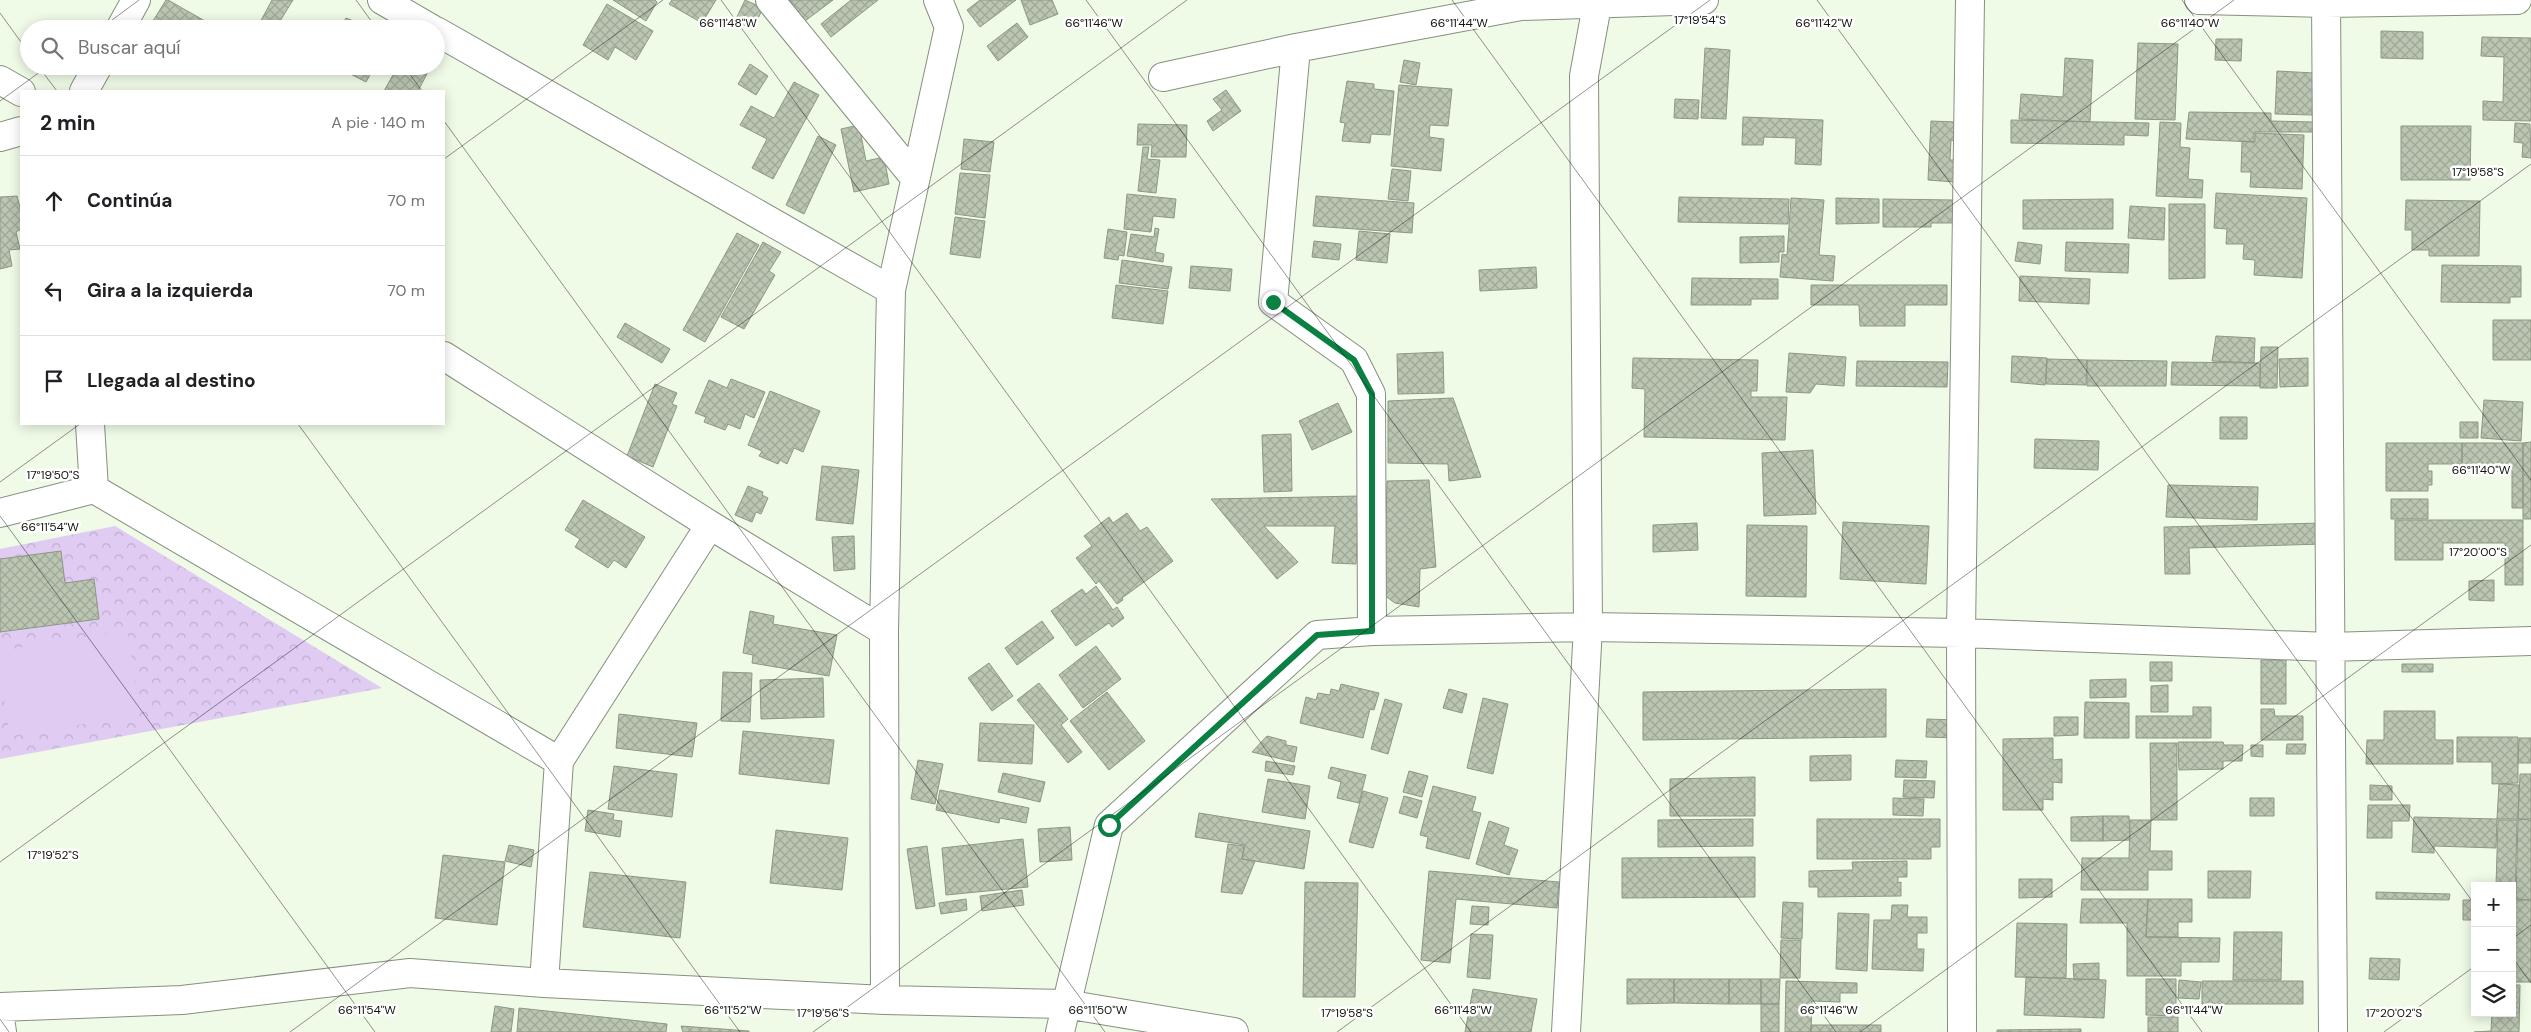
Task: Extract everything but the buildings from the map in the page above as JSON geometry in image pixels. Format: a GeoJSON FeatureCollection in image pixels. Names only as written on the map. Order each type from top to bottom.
{"type":"FeatureCollection","features":[{"type":"Feature","properties":{"kind":"street"},"geometry":{"type":"LineString","coordinates":[[125,20],[136,0]]}},
{"type":"Feature","properties":{"kind":"street"},"geometry":{"type":"LineString","coordinates":[[382,0],[416,20]]}},
{"type":"Feature","properties":{"kind":"street"},"geometry":{"type":"LineString","coordinates":[[770,0],[915,178]]}},
{"type":"Feature","properties":{"kind":"street"},"geometry":{"type":"LineString","coordinates":[[885,1000],[884,631],[891,290],[949,27],[938,0]]}},
{"type":"Feature","properties":{"kind":"street"},"geometry":{"type":"LineString","coordinates":[[1163,77],[1296,48],[1521,6],[1598,1],[1704,0]]}},
{"type":"Feature","properties":{"kind":"street"},"geometry":{"type":"LineString","coordinates":[[1962,1032],[1961,633],[1970,0]]}},
{"type":"Feature","properties":{"kind":"street"},"geometry":{"type":"LineString","coordinates":[[2199,0],[2326,2],[2517,0]]}},
{"type":"Feature","properties":{"kind":"street"},"geometry":{"type":"LineString","coordinates":[[1566,1032],[1588,627],[1584,76],[1598,1]]}},
{"type":"Feature","properties":{"kind":"street"},"geometry":{"type":"LineString","coordinates":[[2326,2],[2333,1032]]}},
{"type":"Feature","properties":{"kind":"street"},"geometry":{"type":"LineString","coordinates":[[445,36],[891,290]]}},
{"type":"Feature","properties":{"kind":"street"},"geometry":{"type":"LineString","coordinates":[[1296,48],[1273,302],[1354,360],[1372,394],[1372,631]]}},
{"type":"Feature","properties":{"kind":"street"},"geometry":{"type":"LineString","coordinates":[[85,90],[93,75]]}},
{"type":"Feature","properties":{"kind":"street"},"geometry":{"type":"LineString","coordinates":[[0,80],[20,91]]}},
{"type":"Feature","properties":{"kind":"street"},"geometry":{"type":"LineString","coordinates":[[0,137],[20,132]]}},
{"type":"Feature","properties":{"kind":"street"},"geometry":{"type":"LineString","coordinates":[[445,357],[710,525],[884,631]]}},
{"type":"Feature","properties":{"kind":"street"},"geometry":{"type":"LineString","coordinates":[[90,425],[94,489]]}},
{"type":"Feature","properties":{"kind":"street"},"geometry":{"type":"LineString","coordinates":[[0,513],[94,489],[559,761]]}},
{"type":"Feature","properties":{"kind":"street"},"geometry":{"type":"LineString","coordinates":[[544,983],[559,761],[710,525]]}},
{"type":"Feature","properties":{"kind":"street"},"geometry":{"type":"LineString","coordinates":[[1060,1032],[1065,1004],[1109,825],[1317,635],[1372,631],[1588,627],[1961,633],[2329,647],[2531,641]]}},
{"type":"Feature","properties":{"kind":"street"},"geometry":{"type":"LineString","coordinates":[[0,1007],[182,1000],[410,973],[544,983],[885,1000],[1065,1004],[1234,1032]]}},
{"type":"Feature","properties":{"kind":"street"},"geometry":{"type":"LineString","coordinates":[[0,1018],[2,1032]]}},
{"type":"Feature","properties":{"kind":"green space"},"geometry":{"type":"Polygon","coordinates":[[[115,526],[382,688],[0,759],[0,549],[115,526]]]}},
{"type":"Feature","properties":{"kind":"green space"},"geometry":{"type":"Polygon","coordinates":[[[127,630],[140,715],[10,736],[0,673],[0,651],[127,630]]]}},
{"type":"Feature","properties":{"kind":"route"},"geometry":{"type":"LineString","coordinates":[[1109,825],[1317,635],[1372,631],[1372,394],[1354,360],[1273,302]]}}]}
